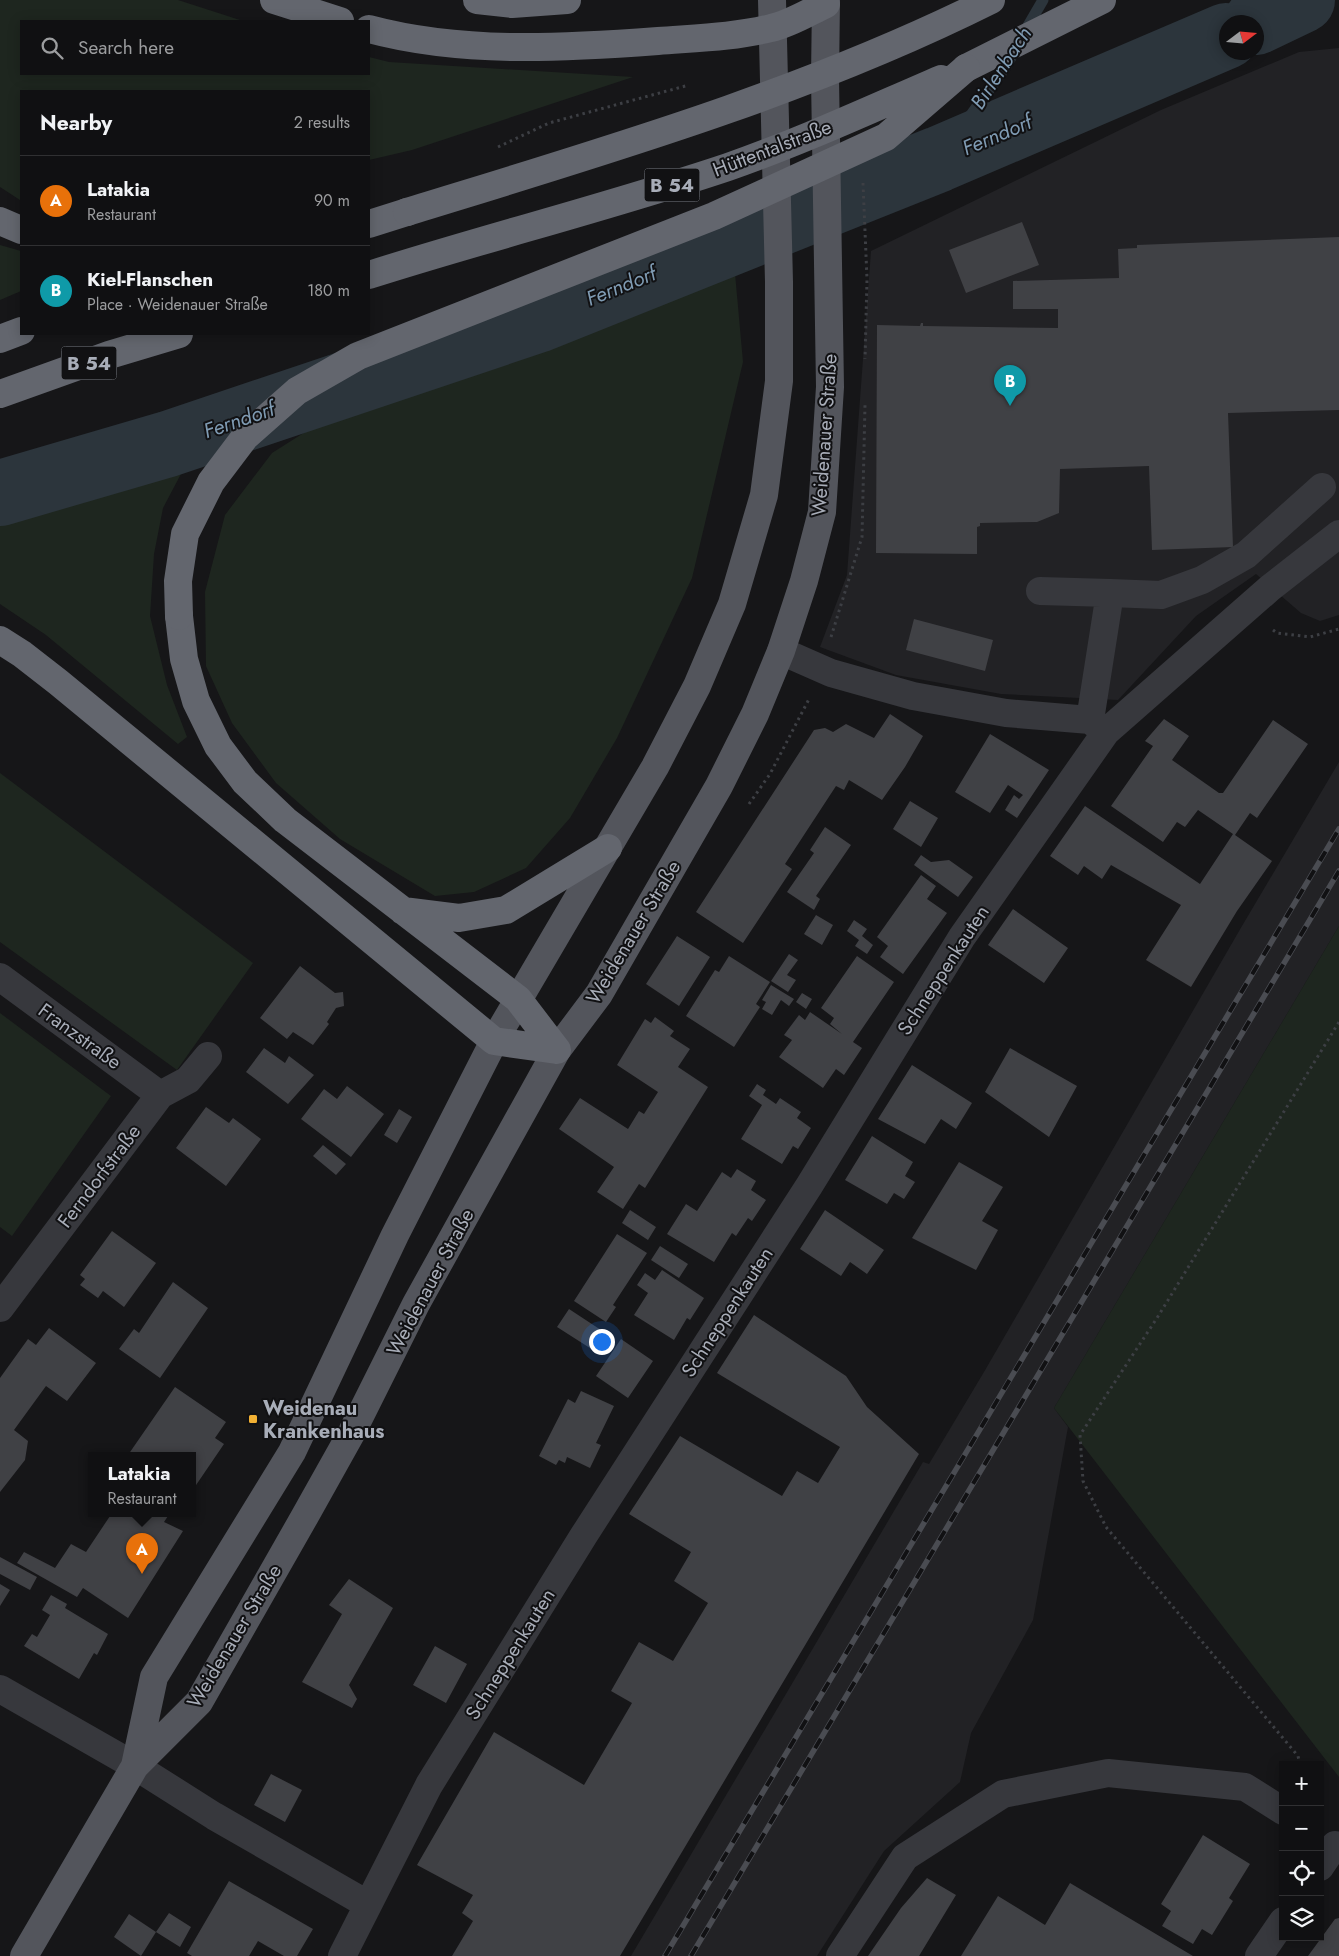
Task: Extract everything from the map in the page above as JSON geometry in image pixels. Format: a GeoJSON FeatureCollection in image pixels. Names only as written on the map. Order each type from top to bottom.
{"type":"FeatureCollection","features":[{"type":"Feature","properties":{"kind":"highway"},"geometry":{"type":"LineString","coordinates":[[274,0],[337,20]]}},
{"type":"Feature","properties":{"kind":"highway"},"geometry":{"type":"LineString","coordinates":[[477,0],[512,4],[567,0]]}},
{"type":"Feature","properties":{"kind":"highway","name":"B 54"},"geometry":{"type":"LineString","coordinates":[[370,224],[710,117],[842,66],[991,0]]}},
{"type":"Feature","properties":{"kind":"highway","name":"Hüttentalstraße"},"geometry":{"type":"LineString","coordinates":[[370,275],[614,203],[729,166],[856,116],[966,68],[1102,0]]}},
{"type":"Feature","properties":{"kind":"highway"},"geometry":{"type":"LineString","coordinates":[[370,29],[403,38],[486,46],[590,46],[724,36],[773,28],[823,1]]}},
{"type":"Feature","properties":{"kind":"highway"},"geometry":{"type":"LineString","coordinates":[[557,1050],[518,999],[284,820],[245,782],[218,746],[196,701],[184,659],[179,616],[178,582],[185,534],[211,482],[245,437],[297,391],[358,356],[714,216],[886,137],[966,68]]}},
{"type":"Feature","properties":{"kind":"highway"},"geometry":{"type":"LineString","coordinates":[[370,215],[407,212]]}},
{"type":"Feature","properties":{"kind":"highway"},"geometry":{"type":"LineString","coordinates":[[0,222],[20,230]]}},
{"type":"Feature","properties":{"kind":"highway"},"geometry":{"type":"LineString","coordinates":[[0,339],[20,332]]}},
{"type":"Feature","properties":{"kind":"highway","name":"B 54"},"geometry":{"type":"LineString","coordinates":[[0,394],[109,355],[176,335]]}},
{"type":"Feature","properties":{"kind":"highway"},"geometry":{"type":"LineString","coordinates":[[0,640],[22,654],[58,682],[494,1041],[557,1050]]}},
{"type":"Feature","properties":{"kind":"highway"},"geometry":{"type":"LineString","coordinates":[[401,911],[459,918],[506,910],[608,848]]}},
{"type":"Feature","properties":{"kind":"main road","name":"Weidenauer Straße"},"geometry":{"type":"LineString","coordinates":[[135,1766],[154,1677],[292,1452],[395,1235],[494,1041],[655,767],[697,686],[732,604],[750,550],[764,495],[779,381],[779,282],[772,0]]}},
{"type":"Feature","properties":{"kind":"main road","name":"Weidenauer Straße"},"geometry":{"type":"LineString","coordinates":[[24,1956],[135,1766],[199,1702],[319,1491],[416,1304],[557,1050],[599,994],[719,786],[756,714],[781,650],[804,581],[822,512],[830,386],[823,1]]}},
{"type":"Feature","properties":{"kind":"street"},"geometry":{"type":"LineString","coordinates":[[1040,591],[1161,595],[1202,580],[1246,554],[1322,487]]}},
{"type":"Feature","properties":{"kind":"street","name":"Schneppenkauten"},"geometry":{"type":"LineString","coordinates":[[342,1956],[429,1785],[584,1535],[809,1186],[962,937],[1098,726],[1339,534]]}},
{"type":"Feature","properties":{"kind":"street"},"geometry":{"type":"LineString","coordinates":[[781,650],[831,673],[912,696],[1006,713],[1098,726],[1110,593]]}},
{"type":"Feature","properties":{"kind":"street","name":"Franzstraße"},"geometry":{"type":"LineString","coordinates":[[0,977],[160,1095]]}},
{"type":"Feature","properties":{"kind":"street","name":"Ferndorfstraße"},"geometry":{"type":"LineString","coordinates":[[0,1308],[160,1095],[188,1080],[208,1056]]}},
{"type":"Feature","properties":{"kind":"street"},"geometry":{"type":"LineString","coordinates":[[0,1690],[135,1766],[214,1816],[367,1904]]}},
{"type":"Feature","properties":{"kind":"street"},"geometry":{"type":"LineString","coordinates":[[840,1956],[905,1857],[1003,1794],[1108,1773],[1244,1787],[1279,1809]]}},
{"type":"Feature","properties":{"kind":"street"},"geometry":{"type":"LineString","coordinates":[[1259,1956],[1279,1927]]}},
{"type":"Feature","properties":{"kind":"path"},"geometry":{"type":"LineString","coordinates":[[1243,611],[1277,633],[1310,637],[1339,629]]}},
{"type":"Feature","properties":{"kind":"path"},"geometry":{"type":"LineString","coordinates":[[1299,1761],[1298,1756],[1106,1527],[1084,1481],[1080,1434],[1157,1318],[1339,1022]]}},
{"type":"Feature","properties":{"kind":"shaded area"},"geometry":{"type":"Polygon","coordinates":[[[0,0],[178,0],[240,20],[20,20],[20,75],[370,75],[370,57],[389,62],[633,77],[412,150],[370,160],[370,90],[20,90],[20,200],[0,187],[0,0]]]}},
{"type":"Feature","properties":{"kind":"shaded area"},"geometry":{"type":"Polygon","coordinates":[[[1339,48],[1339,615],[1320,621],[1301,613],[1256,574],[1196,616],[1118,700],[1001,694],[896,675],[820,647],[847,575],[871,251],[1161,110],[1299,52],[1339,48]]]}},
{"type":"Feature","properties":{"kind":"shaded area"},"geometry":{"type":"Polygon","coordinates":[[[0,245],[20,251],[20,291],[0,300],[0,245]]]}},
{"type":"Feature","properties":{"kind":"shaded area"},"geometry":{"type":"Polygon","coordinates":[[[733,251],[743,362],[692,578],[617,738],[570,818],[526,868],[474,892],[435,896],[340,839],[276,783],[232,723],[206,666],[205,592],[225,515],[272,453],[389,379],[733,251]]]}},
{"type":"Feature","properties":{"kind":"shaded area"},"geometry":{"type":"Polygon","coordinates":[[[192,453],[163,508],[154,554],[150,616],[167,685],[187,737],[178,744],[46,635],[0,604],[0,507],[192,453]]]}},
{"type":"Feature","properties":{"kind":"shaded area"},"geometry":{"type":"Polygon","coordinates":[[[1339,762],[1339,926],[1054,1408],[1068,1427],[1033,1620],[971,1733],[960,1782],[884,1851],[817,1956],[631,1956],[923,1462],[929,1464],[984,1372],[1339,762]]]}},
{"type":"Feature","properties":{"kind":"shaded area"},"geometry":{"type":"Polygon","coordinates":[[[0,773],[253,963],[177,1070],[0,942],[0,773]]]}},
{"type":"Feature","properties":{"kind":"shaded area"},"geometry":{"type":"Polygon","coordinates":[[[1339,926],[1339,1777],[1054,1408],[1339,926]]]}},
{"type":"Feature","properties":{"kind":"shaded area"},"geometry":{"type":"Polygon","coordinates":[[[0,1013],[111,1096],[12,1236],[0,1227],[0,1013]]]}},
{"type":"Feature","properties":{"kind":"building"},"geometry":{"type":"Polygon","coordinates":[[[1022,222],[1039,265],[966,293],[949,250],[1022,222]]]}},
{"type":"Feature","properties":{"kind":"building"},"geometry":{"type":"Polygon","coordinates":[[[1339,237],[1339,410],[1228,413],[1233,547],[1152,550],[1149,466],[1060,469],[1059,513],[1037,522],[980,523],[980,526],[977,527],[977,554],[876,553],[877,325],[920,326],[923,323],[923,326],[1058,328],[1058,309],[1013,309],[1013,281],[1119,278],[1118,249],[1137,248],[1137,245],[1339,237]]]}},
{"type":"Feature","properties":{"kind":"building"},"geometry":{"type":"Polygon","coordinates":[[[914,619],[993,640],[985,671],[906,650],[914,619]]]}},
{"type":"Feature","properties":{"kind":"building"},"geometry":{"type":"Polygon","coordinates":[[[890,714],[923,736],[905,767],[882,800],[849,780],[844,790],[836,786],[785,864],[792,869],[743,943],[696,912],[814,730],[825,728],[833,732],[846,724],[874,738],[890,714]]]}},
{"type":"Feature","properties":{"kind":"building"},"geometry":{"type":"Polygon","coordinates":[[[1164,719],[1189,736],[1172,760],[1219,793],[1223,793],[1273,720],[1308,744],[1257,818],[1250,813],[1235,835],[1272,861],[1237,911],[1191,987],[1146,960],[1181,905],[1111,865],[1102,879],[1084,866],[1078,875],[1050,856],[1085,806],[1200,884],[1233,834],[1198,810],[1185,827],[1177,822],[1163,842],[1111,806],[1153,746],[1145,741],[1164,719]]]}},
{"type":"Feature","properties":{"kind":"building"},"geometry":{"type":"Polygon","coordinates":[[[990,734],[1049,770],[1017,818],[1005,810],[1014,795],[1019,799],[1023,795],[1008,785],[990,813],[955,792],[990,734]]]}},
{"type":"Feature","properties":{"kind":"building"},"geometry":{"type":"Polygon","coordinates":[[[910,801],[938,818],[921,847],[893,829],[910,801]]]}},
{"type":"Feature","properties":{"kind":"building"},"geometry":{"type":"Polygon","coordinates":[[[825,827],[851,845],[816,896],[820,899],[814,910],[787,892],[814,853],[810,850],[825,827]]]}},
{"type":"Feature","properties":{"kind":"building"},"geometry":{"type":"Polygon","coordinates":[[[921,855],[931,862],[949,860],[973,877],[958,897],[914,865],[921,855]]]}},
{"type":"Feature","properties":{"kind":"building"},"geometry":{"type":"Polygon","coordinates":[[[921,875],[936,886],[927,899],[947,913],[903,974],[880,957],[888,946],[877,937],[921,875]]]}},
{"type":"Feature","properties":{"kind":"building"},"geometry":{"type":"Polygon","coordinates":[[[1013,909],[1068,948],[1044,983],[988,945],[1013,909]]]}},
{"type":"Feature","properties":{"kind":"building"},"geometry":{"type":"Polygon","coordinates":[[[816,915],[833,925],[822,945],[804,934],[816,915]]]}},
{"type":"Feature","properties":{"kind":"building"},"geometry":{"type":"Polygon","coordinates":[[[854,920],[867,929],[862,936],[873,945],[867,954],[855,946],[859,940],[847,931],[854,920]]]}},
{"type":"Feature","properties":{"kind":"building"},"geometry":{"type":"Polygon","coordinates":[[[677,936],[710,957],[679,1006],[646,984],[677,936]]]}},
{"type":"Feature","properties":{"kind":"building"},"geometry":{"type":"Polygon","coordinates":[[[789,954],[798,960],[787,975],[796,980],[788,992],[771,981],[789,954]]]}},
{"type":"Feature","properties":{"kind":"building"},"geometry":{"type":"Polygon","coordinates":[[[729,956],[770,982],[756,1004],[760,1007],[734,1047],[686,1016],[715,970],[719,972],[729,956]]]}},
{"type":"Feature","properties":{"kind":"building"},"geometry":{"type":"Polygon","coordinates":[[[857,956],[894,982],[853,1042],[862,1048],[844,1075],[836,1069],[823,1088],[779,1057],[792,1040],[784,1035],[799,1015],[805,1020],[810,1012],[842,1034],[830,1024],[834,1018],[821,1008],[857,956]]]}},
{"type":"Feature","properties":{"kind":"building"},"geometry":{"type":"Polygon","coordinates":[[[300,966],[335,993],[343,992],[344,1006],[336,1008],[327,1022],[329,1024],[313,1045],[293,1032],[287,1039],[260,1018],[300,966]]]}},
{"type":"Feature","properties":{"kind":"building"},"geometry":{"type":"Polygon","coordinates":[[[771,985],[794,999],[789,1006],[781,1000],[772,1015],[762,1009],[766,1002],[762,1000],[771,985]]]}},
{"type":"Feature","properties":{"kind":"building"},"geometry":{"type":"Polygon","coordinates":[[[802,993],[812,999],[806,1009],[796,1002],[802,993]]]}},
{"type":"Feature","properties":{"kind":"building"},"geometry":{"type":"Polygon","coordinates":[[[655,1017],[674,1031],[670,1036],[690,1049],[678,1067],[708,1087],[645,1188],[639,1184],[623,1209],[597,1192],[614,1167],[559,1129],[580,1098],[628,1129],[639,1111],[644,1114],[658,1092],[617,1065],[645,1019],[651,1023],[655,1017]]]}},
{"type":"Feature","properties":{"kind":"building"},"geometry":{"type":"Polygon","coordinates":[[[264,1048],[285,1063],[289,1056],[314,1075],[288,1104],[246,1072],[264,1048]]]}},
{"type":"Feature","properties":{"kind":"building"},"geometry":{"type":"Polygon","coordinates":[[[1010,1048],[1077,1086],[1049,1137],[985,1092],[1010,1048]]]}},
{"type":"Feature","properties":{"kind":"building"},"geometry":{"type":"Polygon","coordinates":[[[912,1065],[972,1103],[956,1129],[941,1119],[925,1144],[878,1119],[912,1065]]]}},
{"type":"Feature","properties":{"kind":"building"},"geometry":{"type":"Polygon","coordinates":[[[757,1084],[766,1090],[763,1095],[776,1104],[780,1098],[801,1112],[797,1118],[811,1128],[798,1149],[793,1146],[782,1164],[741,1139],[762,1105],[749,1096],[757,1084]]]}},
{"type":"Feature","properties":{"kind":"building"},"geometry":{"type":"Polygon","coordinates":[[[347,1086],[384,1114],[351,1157],[301,1119],[324,1089],[337,1099],[347,1086]]]}},
{"type":"Feature","properties":{"kind":"building"},"geometry":{"type":"Polygon","coordinates":[[[206,1107],[229,1123],[233,1118],[261,1139],[226,1186],[176,1148],[206,1107]]]}},
{"type":"Feature","properties":{"kind":"building"},"geometry":{"type":"Polygon","coordinates":[[[399,1109],[412,1117],[397,1143],[384,1135],[399,1109]]]}},
{"type":"Feature","properties":{"kind":"building"},"geometry":{"type":"Polygon","coordinates":[[[872,1136],[913,1162],[905,1176],[915,1182],[904,1199],[894,1193],[887,1204],[845,1180],[872,1136]]]}},
{"type":"Feature","properties":{"kind":"building"},"geometry":{"type":"Polygon","coordinates":[[[323,1145],[346,1164],[336,1175],[313,1156],[323,1145]]]}},
{"type":"Feature","properties":{"kind":"building"},"geometry":{"type":"Polygon","coordinates":[[[959,1162],[1003,1187],[982,1221],[998,1230],[976,1270],[912,1238],[959,1162]]]}},
{"type":"Feature","properties":{"kind":"building"},"geometry":{"type":"Polygon","coordinates":[[[737,1169],[756,1181],[751,1190],[766,1200],[752,1221],[748,1218],[736,1236],[732,1233],[714,1262],[667,1234],[686,1204],[697,1211],[722,1172],[731,1178],[737,1169]]]}},
{"type":"Feature","properties":{"kind":"building"},"geometry":{"type":"Polygon","coordinates":[[[630,1210],[656,1227],[648,1240],[622,1223],[630,1210]]]}},
{"type":"Feature","properties":{"kind":"building"},"geometry":{"type":"Polygon","coordinates":[[[825,1210],[884,1250],[867,1274],[850,1262],[841,1276],[800,1249],[825,1210]]]}},
{"type":"Feature","properties":{"kind":"building"},"geometry":{"type":"Polygon","coordinates":[[[112,1231],[156,1263],[124,1307],[103,1291],[98,1298],[80,1285],[85,1279],[80,1275],[112,1231]]]}},
{"type":"Feature","properties":{"kind":"building"},"geometry":{"type":"Polygon","coordinates":[[[617,1234],[647,1253],[613,1305],[616,1307],[606,1322],[574,1301],[617,1234]]]}},
{"type":"Feature","properties":{"kind":"building"},"geometry":{"type":"Polygon","coordinates":[[[660,1246],[688,1264],[679,1278],[651,1260],[660,1246]]]}},
{"type":"Feature","properties":{"kind":"building"},"geometry":{"type":"Polygon","coordinates":[[[662,1270],[704,1298],[690,1320],[687,1318],[674,1340],[634,1315],[648,1293],[637,1285],[645,1273],[655,1280],[662,1270]]]}},
{"type":"Feature","properties":{"kind":"building"},"geometry":{"type":"Polygon","coordinates":[[[173,1282],[208,1308],[160,1378],[119,1349],[134,1329],[139,1333],[173,1282]]]}},
{"type":"Feature","properties":{"kind":"building"},"geometry":{"type":"Polygon","coordinates":[[[569,1309],[604,1332],[593,1350],[557,1327],[569,1309]]]}},
{"type":"Feature","properties":{"kind":"building"},"geometry":{"type":"Polygon","coordinates":[[[754,1315],[846,1376],[867,1407],[919,1454],[620,1956],[452,1956],[473,1921],[462,1913],[473,1895],[417,1865],[494,1732],[584,1785],[632,1703],[611,1691],[639,1642],[673,1661],[708,1603],[674,1581],[691,1552],[629,1514],[680,1436],[782,1496],[797,1471],[818,1483],[840,1447],[717,1373],[754,1315]]]}},
{"type":"Feature","properties":{"kind":"building"},"geometry":{"type":"Polygon","coordinates":[[[49,1328],[96,1363],[67,1401],[46,1386],[14,1430],[28,1441],[25,1460],[0,1492],[0,1378],[28,1339],[36,1345],[49,1328]]]}},
{"type":"Feature","properties":{"kind":"building"},"geometry":{"type":"Polygon","coordinates":[[[621,1339],[653,1361],[628,1398],[596,1376],[621,1339]]]}},
{"type":"Feature","properties":{"kind":"building"},"geometry":{"type":"Polygon","coordinates":[[[175,1387],[226,1422],[215,1438],[224,1444],[196,1485],[196,1452],[130,1452],[175,1387]]]}},
{"type":"Feature","properties":{"kind":"building"},"geometry":{"type":"Polygon","coordinates":[[[581,1391],[614,1406],[596,1443],[601,1445],[590,1468],[567,1457],[565,1463],[559,1460],[556,1465],[539,1456],[568,1399],[575,1403],[581,1391]]]}},
{"type":"Feature","properties":{"kind":"building"},"geometry":{"type":"Polygon","coordinates":[[[109,1517],[167,1517],[164,1522],[183,1531],[128,1618],[83,1588],[77,1597],[17,1563],[24,1552],[55,1568],[71,1544],[86,1552],[109,1517]]]}},
{"type":"Feature","properties":{"kind":"building"},"geometry":{"type":"Polygon","coordinates":[[[0,1557],[37,1577],[30,1590],[0,1574],[0,1557]]]}},
{"type":"Feature","properties":{"kind":"building"},"geometry":{"type":"Polygon","coordinates":[[[349,1579],[393,1608],[349,1685],[357,1699],[352,1708],[302,1682],[342,1614],[329,1605],[349,1579]]]}},
{"type":"Feature","properties":{"kind":"building"},"geometry":{"type":"Polygon","coordinates":[[[0,1584],[10,1590],[0,1606],[0,1584]]]}},
{"type":"Feature","properties":{"kind":"building"},"geometry":{"type":"Polygon","coordinates":[[[51,1595],[67,1604],[65,1608],[108,1634],[97,1655],[94,1653],[79,1679],[24,1646],[32,1634],[37,1637],[50,1615],[42,1610],[51,1595]]]}},
{"type":"Feature","properties":{"kind":"building"},"geometry":{"type":"Polygon","coordinates":[[[435,1646],[467,1664],[446,1703],[413,1685],[435,1646]]]}},
{"type":"Feature","properties":{"kind":"building"},"geometry":{"type":"Polygon","coordinates":[[[271,1774],[302,1790],[285,1822],[254,1805],[271,1774]]]}},
{"type":"Feature","properties":{"kind":"building"},"geometry":{"type":"Polygon","coordinates":[[[1203,1835],[1250,1864],[1229,1898],[1233,1901],[1212,1935],[1202,1929],[1193,1944],[1162,1926],[1171,1911],[1161,1904],[1203,1835]]]}},
{"type":"Feature","properties":{"kind":"building"},"geometry":{"type":"Polygon","coordinates":[[[927,1878],[956,1895],[919,1956],[868,1956],[901,1908],[927,1878]]]}},
{"type":"Feature","properties":{"kind":"building"},"geometry":{"type":"Polygon","coordinates":[[[229,1881],[313,1929],[297,1956],[284,1956],[258,1941],[249,1956],[192,1956],[187,1953],[229,1881]]]}},
{"type":"Feature","properties":{"kind":"building"},"geometry":{"type":"Polygon","coordinates":[[[1070,1883],[1193,1956],[961,1956],[998,1896],[1045,1925],[1070,1883]]]}},
{"type":"Feature","properties":{"kind":"building"},"geometry":{"type":"Polygon","coordinates":[[[169,1913],[191,1927],[180,1947],[156,1932],[169,1913]]]}},
{"type":"Feature","properties":{"kind":"building"},"geometry":{"type":"Polygon","coordinates":[[[129,1914],[156,1932],[141,1956],[114,1937],[129,1914]]]}},
{"type":"Feature","properties":{"kind":"building"},"geometry":{"type":"Polygon","coordinates":[[[1339,1918],[1339,1956],[1308,1956],[1319,1941],[1324,1941],[1324,1934],[1335,1919],[1339,1918]]]}},
{"type":"Feature","properties":{"kind":"waterway","name":"Birlenbach"},"geometry":{"type":"LineString","coordinates":[[1025,31],[1043,0]]}},
{"type":"Feature","properties":{"kind":"waterway","name":"Ferndorf"},"geometry":{"type":"LineString","coordinates":[[1264,18],[1302,0]]}},
{"type":"Feature","properties":{"kind":"waterway","name":"Ferndorf"},"geometry":{"type":"LineString","coordinates":[[0,493],[168,444],[537,320],[939,159],[1219,39]]}},
{"type":"Feature","properties":{"kind":"waterway","name":"Birlenbach"},"geometry":{"type":"LineString","coordinates":[[939,159],[1007,65],[1015,50]]}},
{"type":"Feature","properties":{"kind":"railway"},"geometry":{"type":"LineString","coordinates":[[665,1956],[1339,829]]}},
{"type":"Feature","properties":{"kind":"railway"},"geometry":{"type":"LineString","coordinates":[[691,1956],[1339,871]]}},
{"type":"Feature","properties":{"kind":"place","name":"Kiel-Flanschen"},"geometry":{"type":"Point","coordinates":[1010,406]}},
{"type":"Feature","properties":{"kind":"place","name":"Weidenau Krankenhaus"},"geometry":{"type":"Point","coordinates":[253,1419]}},
{"type":"Feature","properties":{"kind":"place","name":"Latakia"},"geometry":{"type":"Point","coordinates":[142,1574]}}]}
